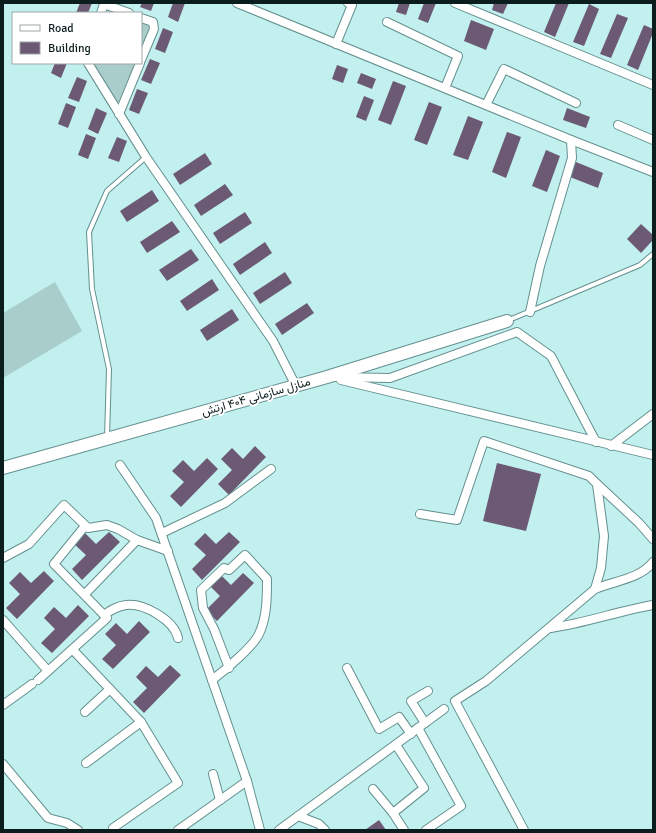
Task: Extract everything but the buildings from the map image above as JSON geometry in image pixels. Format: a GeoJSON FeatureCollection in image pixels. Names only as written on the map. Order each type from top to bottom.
{"type":"FeatureCollection","features":[{"type":"Feature","properties":{"kind":"street"},"geometry":{"type":"LineString","coordinates":[[238,3],[571,140],[653,172]]}},
{"type":"Feature","properties":{"kind":"street"},"geometry":{"type":"LineString","coordinates":[[336,44],[352,5],[348,3]]}},
{"type":"Feature","properties":{"kind":"street"},"geometry":{"type":"LineString","coordinates":[[455,3],[653,85]]}},
{"type":"Feature","properties":{"kind":"street"},"geometry":{"type":"LineString","coordinates":[[101,12],[104,4],[126,12]]}},
{"type":"Feature","properties":{"kind":"street"},"geometry":{"type":"LineString","coordinates":[[142,18],[153,22],[154,29],[142,58]]}},
{"type":"Feature","properties":{"kind":"street"},"geometry":{"type":"LineString","coordinates":[[387,22],[458,56],[445,88]]}},
{"type":"Feature","properties":{"kind":"street"},"geometry":{"type":"LineString","coordinates":[[89,64],[146,157],[273,341],[296,386]]}},
{"type":"Feature","properties":{"kind":"street"},"geometry":{"type":"LineString","coordinates":[[119,114],[140,64]]}},
{"type":"Feature","properties":{"kind":"street"},"geometry":{"type":"LineString","coordinates":[[486,105],[504,69],[576,103]]}},
{"type":"Feature","properties":{"kind":"street"},"geometry":{"type":"LineString","coordinates":[[618,126],[653,140]]}},
{"type":"Feature","properties":{"kind":"street"},"geometry":{"type":"LineString","coordinates":[[530,312],[540,266],[572,158],[571,140]]}},
{"type":"Feature","properties":{"kind":"street","name":"منازل سازمانی ۴۰۴ ارتش"},"geometry":{"type":"LineString","coordinates":[[3,468],[327,377],[507,321]]}},
{"type":"Feature","properties":{"kind":"street"},"geometry":{"type":"LineString","coordinates":[[327,377],[390,378],[517,332],[551,356],[596,442]]}},
{"type":"Feature","properties":{"kind":"street"},"geometry":{"type":"LineString","coordinates":[[327,377],[653,455]]}},
{"type":"Feature","properties":{"kind":"street"},"geometry":{"type":"LineString","coordinates":[[611,446],[653,414]]}},
{"type":"Feature","properties":{"kind":"street"},"geometry":{"type":"LineString","coordinates":[[420,514],[457,520],[484,441],[589,476],[639,523],[653,539]]}},
{"type":"Feature","properties":{"kind":"street"},"geometry":{"type":"LineString","coordinates":[[120,465],[156,518],[162,533],[247,781],[260,830]]}},
{"type":"Feature","properties":{"kind":"street"},"geometry":{"type":"LineString","coordinates":[[162,533],[225,503],[271,469]]}},
{"type":"Feature","properties":{"kind":"street"},"geometry":{"type":"LineString","coordinates":[[595,589],[601,568],[604,536],[597,484]]}},
{"type":"Feature","properties":{"kind":"street"},"geometry":{"type":"LineString","coordinates":[[3,558],[29,544],[64,505],[88,528],[107,525],[118,529],[137,540],[168,550]]}},
{"type":"Feature","properties":{"kind":"street"},"geometry":{"type":"LineString","coordinates":[[3,705],[35,682],[107,618],[54,564],[85,526]]}},
{"type":"Feature","properties":{"kind":"street"},"geometry":{"type":"LineString","coordinates":[[85,594],[137,540]]}},
{"type":"Feature","properties":{"kind":"street"},"geometry":{"type":"LineString","coordinates":[[212,680],[229,668],[259,635],[267,603],[267,579],[245,555],[229,570],[224,568],[201,590],[203,608],[214,629],[229,668]]}},
{"type":"Feature","properties":{"kind":"street"},"geometry":{"type":"LineString","coordinates":[[524,830],[455,701],[486,681],[595,589],[608,583],[632,577],[648,569],[653,562]]}},
{"type":"Feature","properties":{"kind":"street"},"geometry":{"type":"LineString","coordinates":[[104,615],[115,608],[127,605],[140,605],[157,615],[176,630],[178,638]]}},
{"type":"Feature","properties":{"kind":"street"},"geometry":{"type":"LineString","coordinates":[[550,628],[574,625],[622,610],[653,605]]}},
{"type":"Feature","properties":{"kind":"street"},"geometry":{"type":"LineString","coordinates":[[3,620],[48,671]]}},
{"type":"Feature","properties":{"kind":"street"},"geometry":{"type":"LineString","coordinates":[[72,650],[141,722],[178,783],[113,828]]}},
{"type":"Feature","properties":{"kind":"street"},"geometry":{"type":"LineString","coordinates":[[347,668],[379,729],[399,718],[411,734]]}},
{"type":"Feature","properties":{"kind":"street"},"geometry":{"type":"LineString","coordinates":[[85,712],[110,689]]}},
{"type":"Feature","properties":{"kind":"street"},"geometry":{"type":"LineString","coordinates":[[425,723],[411,702],[428,691]]}},
{"type":"Feature","properties":{"kind":"street"},"geometry":{"type":"LineString","coordinates":[[280,830],[444,709]]}},
{"type":"Feature","properties":{"kind":"street"},"geometry":{"type":"LineString","coordinates":[[86,763],[141,722]]}},
{"type":"Feature","properties":{"kind":"street"},"geometry":{"type":"LineString","coordinates":[[418,728],[461,806],[426,830]]}},
{"type":"Feature","properties":{"kind":"street"},"geometry":{"type":"LineString","coordinates":[[393,813],[424,788],[396,745]]}},
{"type":"Feature","properties":{"kind":"street"},"geometry":{"type":"LineString","coordinates":[[3,764],[48,818],[67,823],[78,830]]}},
{"type":"Feature","properties":{"kind":"street"},"geometry":{"type":"LineString","coordinates":[[213,774],[220,800]]}},
{"type":"Feature","properties":{"kind":"street"},"geometry":{"type":"LineString","coordinates":[[178,830],[247,781]]}},
{"type":"Feature","properties":{"kind":"street"},"geometry":{"type":"LineString","coordinates":[[373,789],[393,813],[404,830]]}},
{"type":"Feature","properties":{"kind":"street"},"geometry":{"type":"LineString","coordinates":[[298,816],[319,824],[325,830]]}},
{"type":"Feature","properties":{"kind":"lane"},"geometry":{"type":"LineString","coordinates":[[107,440],[109,369],[92,289],[89,232],[107,191],[146,157]]}},
{"type":"Feature","properties":{"kind":"lane"},"geometry":{"type":"LineString","coordinates":[[507,321],[640,265],[653,254]]}},
{"type":"Feature","properties":{"kind":"shaded area"},"geometry":{"type":"Polygon","coordinates":[[[142,23],[150,26],[142,46],[142,23]]]}},
{"type":"Feature","properties":{"kind":"shaded area"},"geometry":{"type":"Polygon","coordinates":[[[92,64],[135,64],[117,105],[92,64]]]}},
{"type":"Feature","properties":{"kind":"shaded area"},"geometry":{"type":"Polygon","coordinates":[[[55,282],[82,331],[3,378],[3,313],[55,282]]]}}]}
